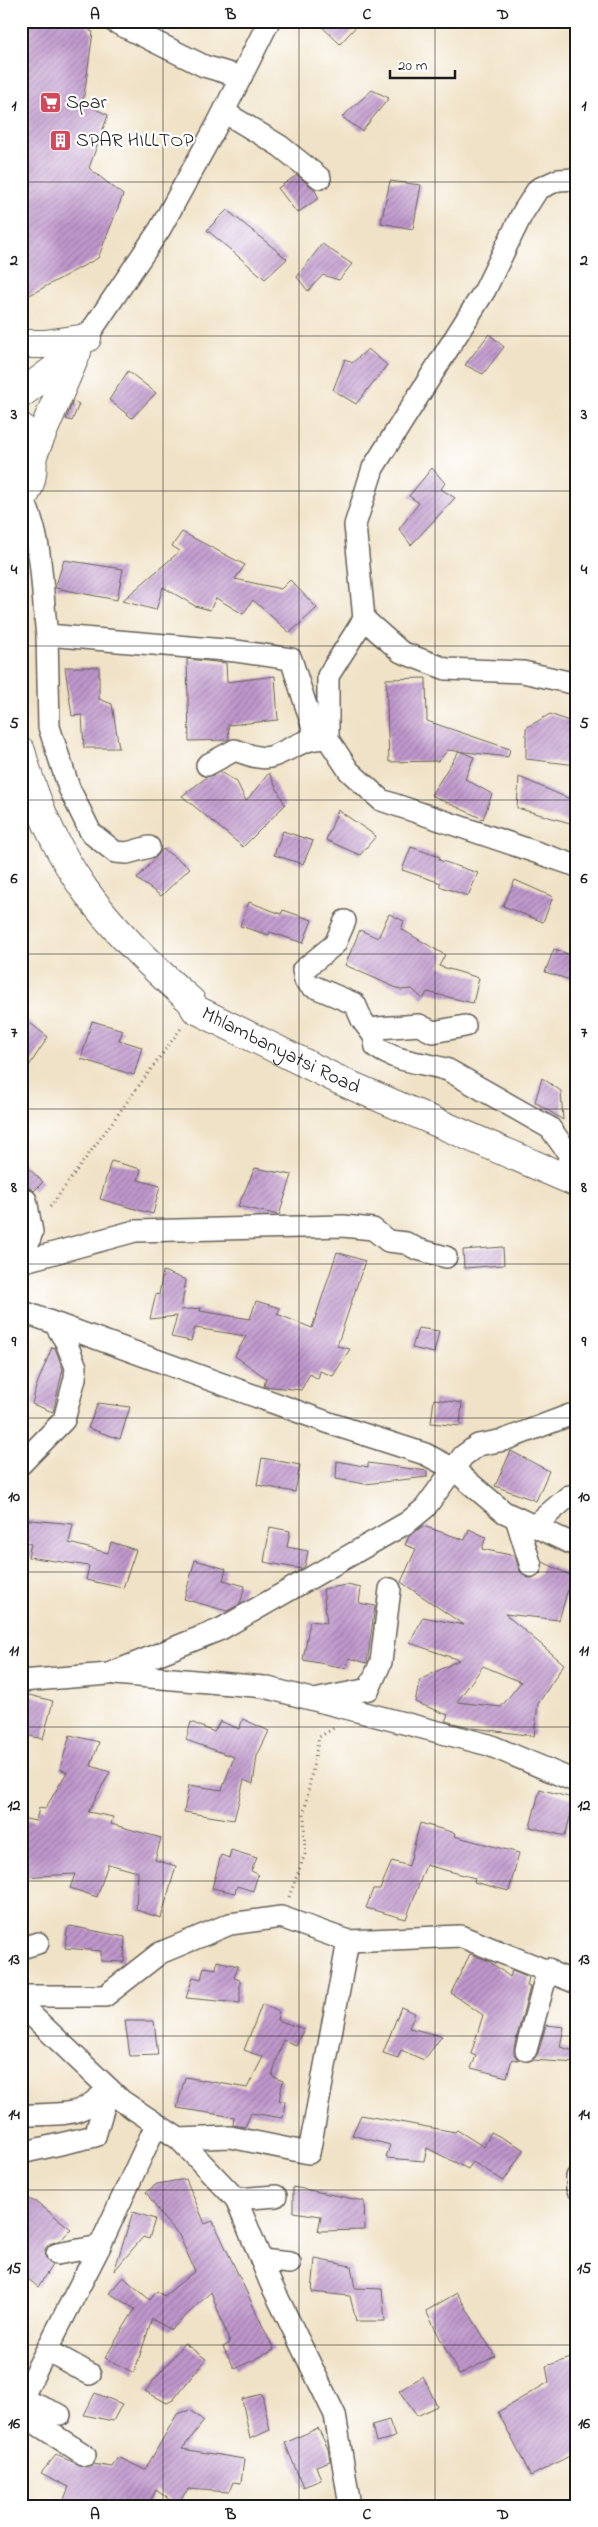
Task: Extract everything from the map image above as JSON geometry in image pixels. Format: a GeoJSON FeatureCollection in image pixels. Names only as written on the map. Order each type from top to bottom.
{"type":"FeatureCollection","features":[{"type":"Feature","properties":{"kind":"main road"},"geometry":{"type":"LineString","coordinates":[[21,344],[82,345]]}},
{"type":"Feature","properties":{"kind":"main road"},"geometry":{"type":"LineString","coordinates":[[21,394],[82,345]]}},
{"type":"Feature","properties":{"kind":"main road"},"geometry":{"type":"LineString","coordinates":[[33,455],[82,345]]}},
{"type":"Feature","properties":{"kind":"main road"},"geometry":{"type":"LineString","coordinates":[[21,427],[28,437],[33,455],[33,474],[22,500]]}},
{"type":"Feature","properties":{"kind":"main road","name":"Mhlambanyatsi Road"},"geometry":{"type":"LineString","coordinates":[[21,751],[33,793],[55,846],[93,904],[146,962],[191,1001],[195,1009],[341,1081],[572,1181]]}},
{"type":"Feature","properties":{"kind":"street"},"geometry":{"type":"LineString","coordinates":[[113,21],[204,66],[241,77]]}},
{"type":"Feature","properties":{"kind":"street"},"geometry":{"type":"LineString","coordinates":[[82,345],[160,229],[224,112],[269,21]]}},
{"type":"Feature","properties":{"kind":"street"},"geometry":{"type":"LineString","coordinates":[[224,112],[280,146],[320,178]]}},
{"type":"Feature","properties":{"kind":"street"},"geometry":{"type":"LineString","coordinates":[[322,738],[328,676],[364,619],[355,525],[373,468],[485,290],[522,214],[538,189],[558,180],[577,179]]}},
{"type":"Feature","properties":{"kind":"street"},"geometry":{"type":"LineString","coordinates":[[22,500],[31,516],[37,540],[47,635],[49,727],[69,788],[91,833],[115,852],[127,853],[149,847]]}},
{"type":"Feature","properties":{"kind":"street"},"geometry":{"type":"LineString","coordinates":[[364,619],[401,652],[446,669],[523,672],[577,684]]}},
{"type":"Feature","properties":{"kind":"street"},"geometry":{"type":"LineString","coordinates":[[47,635],[236,651],[291,659],[322,738],[348,771],[381,800],[577,866]]}},
{"type":"Feature","properties":{"kind":"street"},"geometry":{"type":"LineString","coordinates":[[207,765],[235,750],[250,756],[272,757],[322,738]]}},
{"type":"Feature","properties":{"kind":"street"},"geometry":{"type":"LineString","coordinates":[[344,921],[336,944],[303,970],[305,980],[310,985],[355,1004],[362,1020],[374,1036],[376,1047],[387,1055],[402,1061],[448,1070],[550,1128],[569,1154],[572,1181]]}},
{"type":"Feature","properties":{"kind":"street"},"geometry":{"type":"LineString","coordinates":[[374,1036],[378,1028],[393,1025],[419,1025],[433,1032],[465,1026]]}},
{"type":"Feature","properties":{"kind":"street"},"geometry":{"type":"LineString","coordinates":[[22,1262],[32,1232],[26,1200]]}},
{"type":"Feature","properties":{"kind":"street"},"geometry":{"type":"LineString","coordinates":[[22,1262],[135,1231],[343,1226],[373,1229],[388,1241],[406,1243],[417,1249],[446,1257]]}},
{"type":"Feature","properties":{"kind":"street"},"geometry":{"type":"LineString","coordinates":[[21,1311],[335,1425],[425,1454],[452,1468],[504,1512],[577,1546]]}},
{"type":"Feature","properties":{"kind":"street"},"geometry":{"type":"LineString","coordinates":[[21,1464],[64,1420],[75,1378],[76,1367],[66,1342],[55,1324]]}},
{"type":"Feature","properties":{"kind":"street"},"geometry":{"type":"LineString","coordinates":[[109,1674],[222,1629],[400,1526],[425,1508],[452,1468],[463,1456],[478,1446],[504,1440],[570,1415],[577,1415]]}},
{"type":"Feature","properties":{"kind":"street"},"geometry":{"type":"LineString","coordinates":[[525,1522],[569,1496]]}},
{"type":"Feature","properties":{"kind":"street"},"geometry":{"type":"LineString","coordinates":[[525,1522],[531,1566]]}},
{"type":"Feature","properties":{"kind":"street"},"geometry":{"type":"LineString","coordinates":[[314,1700],[369,1688],[381,1662],[390,1589]]}},
{"type":"Feature","properties":{"kind":"street"},"geometry":{"type":"LineString","coordinates":[[21,1681],[109,1674],[264,1687],[489,1745],[577,1782]]}},
{"type":"Feature","properties":{"kind":"street"},"geometry":{"type":"LineString","coordinates":[[21,1996],[105,1996],[160,1953],[230,1924],[281,1916],[348,1941],[460,1936],[577,1982]]}},
{"type":"Feature","properties":{"kind":"street"},"geometry":{"type":"LineString","coordinates":[[179,2139],[230,2137],[308,2153],[348,1941]]}},
{"type":"Feature","properties":{"kind":"street"},"geometry":{"type":"LineString","coordinates":[[526,2050],[548,1969]]}},
{"type":"Feature","properties":{"kind":"street"},"geometry":{"type":"LineString","coordinates":[[21,2005],[122,2101],[179,2139],[236,2199],[261,2260],[335,2415],[350,2506]]}},
{"type":"Feature","properties":{"kind":"street"},"geometry":{"type":"LineString","coordinates":[[32,2115],[73,2113],[91,2106],[109,2089]]}},
{"type":"Feature","properties":{"kind":"street"},"geometry":{"type":"LineString","coordinates":[[21,2152],[95,2136],[109,2089]]}},
{"type":"Feature","properties":{"kind":"street"},"geometry":{"type":"LineString","coordinates":[[60,2415],[21,2400],[100,2246],[156,2125]]}},
{"type":"Feature","properties":{"kind":"street"},"geometry":{"type":"LineString","coordinates":[[577,2178],[577,2188]]}},
{"type":"Feature","properties":{"kind":"street"},"geometry":{"type":"LineString","coordinates":[[236,2199],[276,2196]]}},
{"type":"Feature","properties":{"kind":"street"},"geometry":{"type":"LineString","coordinates":[[57,2254],[100,2246]]}},
{"type":"Feature","properties":{"kind":"street"},"geometry":{"type":"LineString","coordinates":[[261,2260],[290,2263]]}},
{"type":"Feature","properties":{"kind":"street"},"geometry":{"type":"LineString","coordinates":[[47,2350],[90,2374]]}},
{"type":"Feature","properties":{"kind":"street"},"geometry":{"type":"LineString","coordinates":[[21,2414],[85,2455]]}},
{"type":"Feature","properties":{"kind":"path"},"geometry":{"type":"LineString","coordinates":[[32,1232],[195,1009]]}},
{"type":"Feature","properties":{"kind":"path"},"geometry":{"type":"LineString","coordinates":[[281,1916],[304,1854],[304,1812],[319,1737],[360,1712]]}},
{"type":"Feature","properties":{"kind":"building","name":"SPAR HILLTOP"},"geometry":{"type":"Polygon","coordinates":[[[30,21],[69,21],[90,27],[90,31],[93,32],[83,103],[108,115],[89,168],[123,195],[98,258],[28,296],[21,289],[21,25],[30,21]]]}},
{"type":"Feature","properties":{"kind":"building"},"geometry":{"type":"Polygon","coordinates":[[[316,21],[361,21],[340,44],[316,21]]]}},
{"type":"Feature","properties":{"kind":"building"},"geometry":{"type":"Polygon","coordinates":[[[372,90],[389,98],[362,131],[342,117],[372,90]]]}},
{"type":"Feature","properties":{"kind":"building"},"geometry":{"type":"Polygon","coordinates":[[[297,175],[314,189],[319,198],[297,213],[278,188],[297,175]]]}},
{"type":"Feature","properties":{"kind":"building"},"geometry":{"type":"Polygon","coordinates":[[[390,181],[421,185],[413,229],[381,223],[390,181]]]}},
{"type":"Feature","properties":{"kind":"building"},"geometry":{"type":"Polygon","coordinates":[[[227,210],[287,259],[265,279],[207,230],[227,210]]]}},
{"type":"Feature","properties":{"kind":"building"},"geometry":{"type":"Polygon","coordinates":[[[322,244],[352,264],[339,280],[323,275],[308,291],[297,277],[322,244]]]}},
{"type":"Feature","properties":{"kind":"building"},"geometry":{"type":"Polygon","coordinates":[[[489,334],[504,347],[483,374],[465,365],[489,334]]]}},
{"type":"Feature","properties":{"kind":"building"},"geometry":{"type":"Polygon","coordinates":[[[368,349],[387,365],[356,404],[333,390],[345,359],[352,363],[368,349]]]}},
{"type":"Feature","properties":{"kind":"building"},"geometry":{"type":"Polygon","coordinates":[[[128,371],[156,393],[132,418],[109,400],[128,371]]]}},
{"type":"Feature","properties":{"kind":"building"},"geometry":{"type":"Polygon","coordinates":[[[73,401],[79,404],[72,421],[66,419],[73,401]]]}},
{"type":"Feature","properties":{"kind":"building"},"geometry":{"type":"Polygon","coordinates":[[[432,468],[445,483],[441,489],[455,498],[411,545],[399,529],[419,503],[409,496],[432,468]]]}},
{"type":"Feature","properties":{"kind":"building"},"geometry":{"type":"Polygon","coordinates":[[[182,532],[245,565],[235,579],[281,589],[290,580],[317,608],[290,633],[253,600],[243,614],[216,598],[210,610],[195,606],[163,587],[156,610],[122,601],[180,551],[172,546],[182,532]]]}},
{"type":"Feature","properties":{"kind":"building"},"geometry":{"type":"Polygon","coordinates":[[[64,560],[123,569],[117,600],[55,588],[64,560]]]}},
{"type":"Feature","properties":{"kind":"building"},"geometry":{"type":"Polygon","coordinates":[[[187,659],[226,663],[227,682],[275,676],[278,720],[228,725],[229,739],[227,740],[189,741],[187,659]]]}},
{"type":"Feature","properties":{"kind":"building"},"geometry":{"type":"Polygon","coordinates":[[[65,667],[99,667],[99,699],[112,704],[119,748],[84,748],[82,715],[72,716],[65,667]]]}},
{"type":"Feature","properties":{"kind":"building"},"geometry":{"type":"Polygon","coordinates":[[[426,678],[427,721],[510,749],[508,757],[448,750],[438,761],[389,762],[386,679],[426,678]]]}},
{"type":"Feature","properties":{"kind":"building"},"geometry":{"type":"Polygon","coordinates":[[[550,714],[577,724],[577,765],[526,759],[526,728],[550,714]]]}},
{"type":"Feature","properties":{"kind":"building"},"geometry":{"type":"Polygon","coordinates":[[[459,751],[474,757],[465,779],[492,794],[483,819],[431,795],[459,751]]]}},
{"type":"Feature","properties":{"kind":"building"},"geometry":{"type":"Polygon","coordinates":[[[221,772],[237,782],[246,801],[269,773],[285,805],[243,847],[182,796],[207,777],[221,772]]]}},
{"type":"Feature","properties":{"kind":"building"},"geometry":{"type":"Polygon","coordinates":[[[519,777],[577,802],[570,823],[517,808],[519,777]]]}},
{"type":"Feature","properties":{"kind":"building"},"geometry":{"type":"Polygon","coordinates":[[[338,810],[376,836],[360,855],[326,840],[338,810]]]}},
{"type":"Feature","properties":{"kind":"building"},"geometry":{"type":"Polygon","coordinates":[[[283,831],[313,841],[303,864],[274,855],[283,831]]]}},
{"type":"Feature","properties":{"kind":"building"},"geometry":{"type":"Polygon","coordinates":[[[411,847],[440,857],[439,860],[478,873],[468,896],[439,886],[441,883],[402,870],[411,847]]]}},
{"type":"Feature","properties":{"kind":"building"},"geometry":{"type":"Polygon","coordinates":[[[163,849],[190,868],[161,896],[137,879],[163,849]]]}},
{"type":"Feature","properties":{"kind":"building"},"geometry":{"type":"Polygon","coordinates":[[[515,880],[553,897],[543,922],[503,906],[515,880]]]}},
{"type":"Feature","properties":{"kind":"building"},"geometry":{"type":"Polygon","coordinates":[[[249,902],[281,914],[283,910],[312,920],[303,943],[270,932],[269,935],[240,926],[249,902]]]}},
{"type":"Feature","properties":{"kind":"building"},"geometry":{"type":"Polygon","coordinates":[[[389,914],[404,921],[401,929],[445,955],[439,966],[479,978],[473,1003],[427,992],[423,999],[412,989],[401,990],[345,965],[360,930],[378,938],[389,914]]]}},
{"type":"Feature","properties":{"kind":"building"},"geometry":{"type":"Polygon","coordinates":[[[554,949],[577,957],[577,982],[545,972],[554,949]]]}},
{"type":"Feature","properties":{"kind":"building"},"geometry":{"type":"Polygon","coordinates":[[[21,1016],[48,1037],[21,1078],[21,1016]]]}},
{"type":"Feature","properties":{"kind":"building"},"geometry":{"type":"Polygon","coordinates":[[[92,1021],[123,1030],[119,1040],[142,1047],[134,1075],[81,1059],[92,1021]]]}},
{"type":"Feature","properties":{"kind":"building"},"geometry":{"type":"Polygon","coordinates":[[[542,1078],[561,1091],[563,1120],[535,1102],[542,1078]]]}},
{"type":"Feature","properties":{"kind":"building"},"geometry":{"type":"Polygon","coordinates":[[[21,1161],[43,1182],[34,1191],[30,1188],[21,1189],[21,1161]]]}},
{"type":"Feature","properties":{"kind":"building"},"geometry":{"type":"Polygon","coordinates":[[[111,1161],[141,1169],[138,1180],[160,1186],[153,1214],[100,1199],[111,1161]]]}},
{"type":"Feature","properties":{"kind":"building"},"geometry":{"type":"Polygon","coordinates":[[[255,1168],[292,1175],[279,1215],[238,1206],[255,1168]]]}},
{"type":"Feature","properties":{"kind":"building"},"geometry":{"type":"Polygon","coordinates":[[[503,1247],[504,1265],[464,1268],[463,1250],[503,1247]]]}},
{"type":"Feature","properties":{"kind":"building"},"geometry":{"type":"Polygon","coordinates":[[[337,1252],[365,1261],[337,1346],[350,1349],[333,1376],[320,1371],[318,1379],[310,1374],[301,1390],[264,1386],[266,1378],[235,1356],[246,1336],[195,1328],[191,1341],[171,1337],[177,1316],[150,1319],[156,1294],[159,1295],[163,1271],[186,1280],[181,1310],[201,1308],[200,1311],[250,1319],[256,1301],[280,1308],[277,1314],[312,1328],[337,1252]]]}},
{"type":"Feature","properties":{"kind":"building"},"geometry":{"type":"Polygon","coordinates":[[[418,1328],[439,1331],[434,1353],[412,1348],[418,1328]]]}},
{"type":"Feature","properties":{"kind":"building"},"geometry":{"type":"Polygon","coordinates":[[[52,1347],[55,1348],[63,1369],[53,1412],[32,1404],[36,1387],[52,1347]]]}},
{"type":"Feature","properties":{"kind":"building"},"geometry":{"type":"Polygon","coordinates":[[[434,1399],[462,1403],[460,1426],[431,1423],[434,1399]]]}},
{"type":"Feature","properties":{"kind":"building"},"geometry":{"type":"Polygon","coordinates":[[[98,1403],[130,1407],[120,1439],[88,1428],[98,1403]]]}},
{"type":"Feature","properties":{"kind":"building"},"geometry":{"type":"Polygon","coordinates":[[[511,1451],[549,1471],[536,1501],[495,1486],[511,1451]]]}},
{"type":"Feature","properties":{"kind":"building"},"geometry":{"type":"Polygon","coordinates":[[[262,1458],[300,1465],[295,1492],[257,1485],[262,1458]]]}},
{"type":"Feature","properties":{"kind":"building"},"geometry":{"type":"Polygon","coordinates":[[[337,1461],[368,1467],[368,1463],[427,1471],[427,1477],[365,1484],[336,1479],[337,1461]]]}},
{"type":"Feature","properties":{"kind":"building"},"geometry":{"type":"Polygon","coordinates":[[[21,1519],[73,1524],[69,1543],[108,1553],[111,1542],[136,1550],[123,1588],[86,1580],[89,1566],[28,1557],[31,1544],[21,1541],[21,1519]]]}},
{"type":"Feature","properties":{"kind":"building"},"geometry":{"type":"Polygon","coordinates":[[[423,1526],[465,1540],[469,1529],[486,1537],[482,1549],[515,1556],[519,1570],[528,1578],[535,1578],[540,1574],[543,1562],[572,1576],[559,1620],[505,1614],[564,1664],[538,1704],[534,1736],[474,1728],[445,1721],[448,1715],[415,1702],[420,1680],[459,1660],[410,1643],[423,1617],[464,1625],[401,1582],[416,1549],[405,1545],[409,1536],[423,1526]],[[483,1666],[457,1702],[501,1707],[521,1682],[483,1666]]]}},
{"type":"Feature","properties":{"kind":"building"},"geometry":{"type":"Polygon","coordinates":[[[270,1527],[290,1531],[287,1547],[308,1551],[305,1566],[301,1569],[264,1562],[270,1527]]]}},
{"type":"Feature","properties":{"kind":"building"},"geometry":{"type":"Polygon","coordinates":[[[195,1560],[226,1569],[223,1580],[245,1586],[240,1604],[227,1611],[184,1599],[195,1560]]]}},
{"type":"Feature","properties":{"kind":"building"},"geometry":{"type":"Polygon","coordinates":[[[347,1585],[361,1588],[359,1603],[375,1606],[367,1663],[349,1658],[346,1668],[303,1660],[310,1621],[327,1623],[323,1589],[347,1585]]]}},
{"type":"Feature","properties":{"kind":"building"},"geometry":{"type":"Polygon","coordinates":[[[21,1693],[53,1701],[43,1739],[21,1734],[21,1693]]]}},
{"type":"Feature","properties":{"kind":"building"},"geometry":{"type":"Polygon","coordinates":[[[243,1719],[269,1731],[257,1756],[253,1784],[244,1780],[234,1820],[184,1812],[189,1785],[222,1790],[234,1757],[186,1740],[191,1722],[214,1732],[220,1721],[239,1729],[243,1719]]]}},
{"type":"Feature","properties":{"kind":"building"},"geometry":{"type":"Polygon","coordinates":[[[70,1735],[99,1742],[91,1766],[110,1772],[88,1812],[113,1817],[111,1824],[161,1838],[155,1860],[176,1866],[161,1918],[136,1910],[138,1872],[108,1864],[97,1897],[70,1888],[75,1874],[21,1877],[23,1835],[21,1835],[21,1818],[36,1821],[39,1808],[45,1809],[67,1772],[60,1769],[70,1735]]]}},
{"type":"Feature","properties":{"kind":"building"},"geometry":{"type":"Polygon","coordinates":[[[540,1789],[575,1799],[565,1836],[530,1827],[540,1789]]]}},
{"type":"Feature","properties":{"kind":"building"},"geometry":{"type":"Polygon","coordinates":[[[420,1823],[455,1833],[454,1836],[519,1853],[509,1891],[474,1882],[475,1878],[426,1865],[406,1919],[366,1908],[373,1889],[380,1889],[392,1861],[409,1866],[420,1823]]]}},
{"type":"Feature","properties":{"kind":"building"},"geometry":{"type":"Polygon","coordinates":[[[231,1850],[257,1858],[251,1871],[258,1874],[253,1891],[237,1886],[235,1893],[212,1888],[221,1855],[229,1858],[231,1850]]]}},
{"type":"Feature","properties":{"kind":"building"},"geometry":{"type":"Polygon","coordinates":[[[70,1926],[125,1937],[124,1962],[101,1961],[101,1951],[65,1948],[67,1930],[70,1926]]]}},
{"type":"Feature","properties":{"kind":"building"},"geometry":{"type":"Polygon","coordinates":[[[470,1954],[489,1961],[510,1977],[512,1970],[529,1977],[527,1986],[530,1987],[514,2047],[514,2054],[518,2060],[512,2059],[507,2077],[471,2068],[476,2056],[471,2054],[483,2015],[451,1993],[470,1954]]]}},
{"type":"Feature","properties":{"kind":"building"},"geometry":{"type":"Polygon","coordinates":[[[217,1961],[238,1966],[234,1978],[240,1980],[240,2003],[186,1998],[193,1977],[201,1979],[204,1967],[216,1969],[217,1961]]]}},
{"type":"Feature","properties":{"kind":"building"},"geometry":{"type":"Polygon","coordinates":[[[262,2004],[279,2012],[277,2020],[304,2029],[296,2045],[283,2040],[272,2076],[283,2081],[279,2101],[285,2101],[283,2118],[251,2113],[245,2127],[233,2125],[234,2117],[177,2108],[185,2077],[247,2088],[263,2057],[244,2050],[262,2004]]]}},
{"type":"Feature","properties":{"kind":"building"},"geometry":{"type":"Polygon","coordinates":[[[401,2007],[415,2013],[409,2028],[442,2036],[424,2060],[401,2050],[398,2058],[383,2053],[401,2007]]]}},
{"type":"Feature","properties":{"kind":"building"},"geometry":{"type":"Polygon","coordinates":[[[125,2021],[154,2021],[158,2055],[130,2056],[125,2021]]]}},
{"type":"Feature","properties":{"kind":"building"},"geometry":{"type":"Polygon","coordinates":[[[546,2025],[564,2027],[560,2047],[577,2052],[577,2063],[532,2060],[538,2053],[546,2025]]]}},
{"type":"Feature","properties":{"kind":"building"},"geometry":{"type":"Polygon","coordinates":[[[361,2115],[455,2132],[457,2130],[484,2147],[491,2132],[524,2149],[504,2181],[473,2162],[468,2169],[427,2148],[424,2161],[386,2158],[390,2145],[352,2135],[361,2115]]]}},
{"type":"Feature","properties":{"kind":"building"},"geometry":{"type":"Polygon","coordinates":[[[186,2179],[205,2224],[213,2221],[274,2350],[235,2369],[223,2347],[230,2343],[211,2292],[171,2330],[152,2319],[134,2373],[105,2358],[135,2309],[109,2293],[123,2277],[150,2300],[157,2291],[164,2296],[195,2271],[179,2235],[164,2219],[146,2192],[157,2184],[186,2179]]]}},
{"type":"Feature","properties":{"kind":"building"},"geometry":{"type":"Polygon","coordinates":[[[293,2187],[364,2201],[365,2230],[318,2231],[321,2216],[293,2212],[293,2187]]]}},
{"type":"Feature","properties":{"kind":"building"},"geometry":{"type":"Polygon","coordinates":[[[21,2196],[38,2203],[71,2229],[61,2240],[49,2244],[45,2249],[46,2259],[52,2265],[38,2287],[21,2273],[21,2196]]]}},
{"type":"Feature","properties":{"kind":"building"},"geometry":{"type":"Polygon","coordinates":[[[133,2212],[155,2219],[149,2239],[143,2237],[114,2271],[133,2212]]]}},
{"type":"Feature","properties":{"kind":"building"},"geometry":{"type":"Polygon","coordinates":[[[315,2259],[351,2266],[355,2288],[382,2289],[385,2321],[356,2321],[350,2296],[312,2292],[315,2259]]]}},
{"type":"Feature","properties":{"kind":"building"},"geometry":{"type":"Polygon","coordinates":[[[457,2293],[495,2356],[459,2375],[426,2311],[457,2293]]]}},
{"type":"Feature","properties":{"kind":"building"},"geometry":{"type":"Polygon","coordinates":[[[184,2343],[206,2359],[173,2400],[167,2403],[145,2391],[184,2343]]]}},
{"type":"Feature","properties":{"kind":"building"},"geometry":{"type":"Polygon","coordinates":[[[577,2356],[577,2452],[531,2476],[498,2412],[549,2382],[546,2366],[577,2356]]]}},
{"type":"Feature","properties":{"kind":"building"},"geometry":{"type":"Polygon","coordinates":[[[423,2376],[437,2406],[417,2416],[399,2391],[423,2376]]]}},
{"type":"Feature","properties":{"kind":"building"},"geometry":{"type":"Polygon","coordinates":[[[95,2393],[122,2404],[113,2421],[84,2415],[95,2393]]]}},
{"type":"Feature","properties":{"kind":"building"},"geometry":{"type":"Polygon","coordinates":[[[262,2394],[270,2430],[250,2439],[242,2399],[262,2394]]]}},
{"type":"Feature","properties":{"kind":"building"},"geometry":{"type":"Polygon","coordinates":[[[190,2410],[204,2421],[182,2449],[244,2459],[241,2483],[233,2482],[229,2492],[188,2489],[177,2505],[156,2490],[148,2506],[61,2506],[69,2487],[41,2473],[56,2455],[85,2467],[93,2464],[112,2467],[118,2457],[145,2470],[177,2414],[190,2410]]]}},
{"type":"Feature","properties":{"kind":"building"},"geometry":{"type":"Polygon","coordinates":[[[389,2420],[395,2437],[376,2442],[372,2425],[389,2420]]]}},
{"type":"Feature","properties":{"kind":"building"},"geometry":{"type":"Polygon","coordinates":[[[318,2428],[328,2449],[330,2461],[316,2466],[321,2480],[303,2487],[285,2443],[318,2428]]]}},
{"type":"Feature","properties":{"kind":"place","name":"Spar"},"geometry":{"type":"Point","coordinates":[50,103]}},
{"type":"Feature","properties":{"kind":"place","name":"SPAR HILLTOP"},"geometry":{"type":"Point","coordinates":[60,141]}}]}
